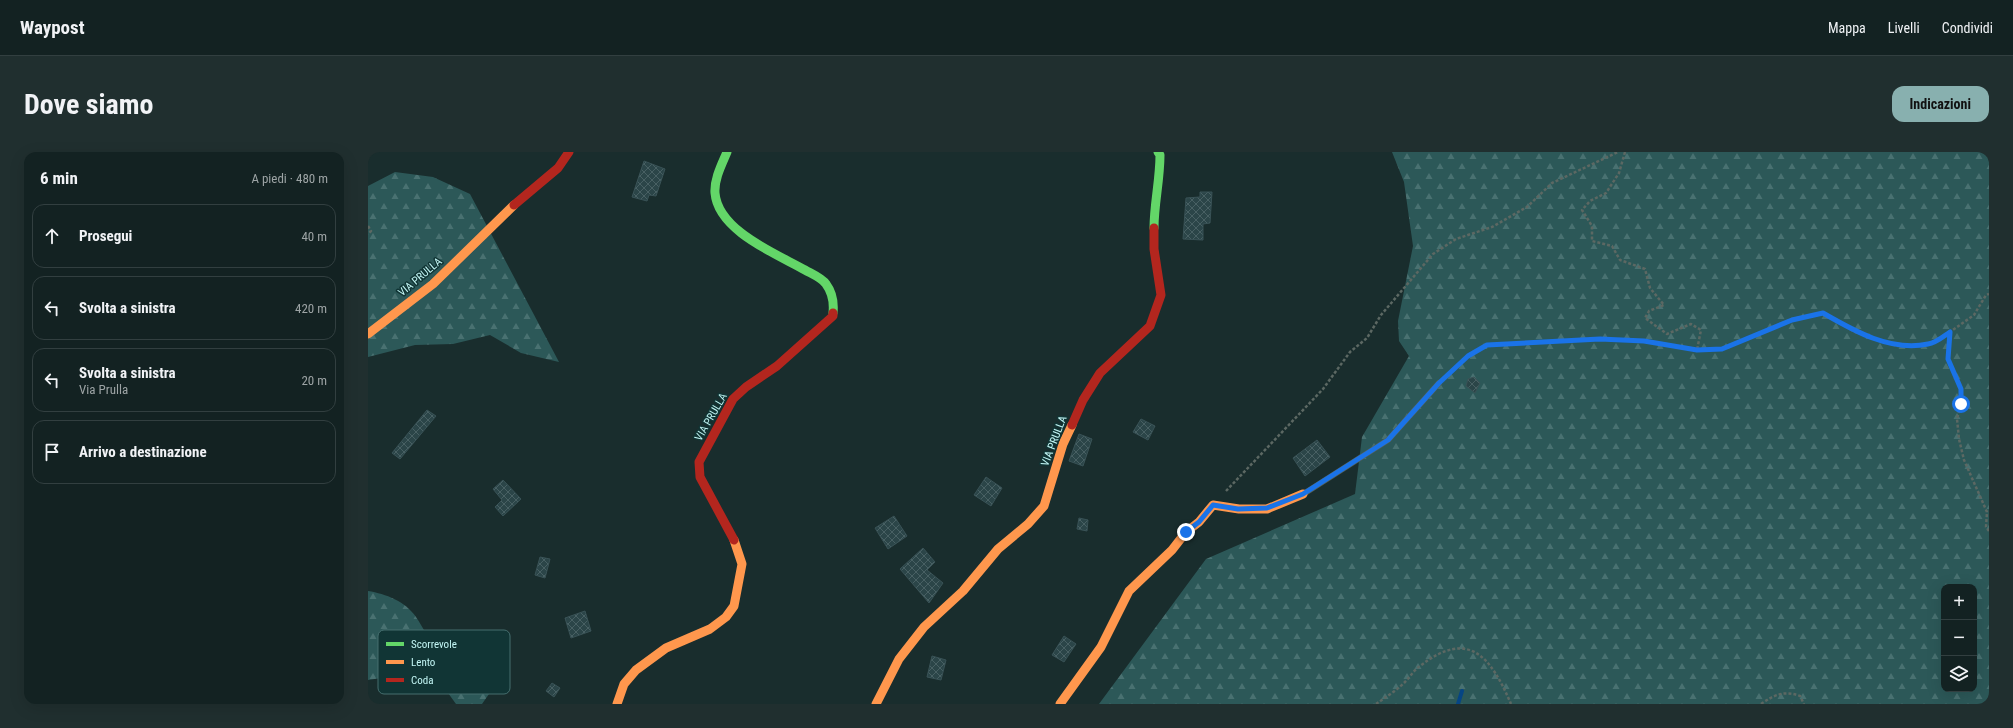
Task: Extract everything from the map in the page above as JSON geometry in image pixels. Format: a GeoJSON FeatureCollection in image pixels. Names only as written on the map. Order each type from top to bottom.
{"type":"FeatureCollection","features":[{"type":"Feature","properties":{"kind":"street","name":"VIA PRULLA"},"geometry":{"type":"LineString","coordinates":[[368,334],[433,284],[511,208],[558,168],[569,152]]}},
{"type":"Feature","properties":{"kind":"street","name":"VIA PRULLA"},"geometry":{"type":"LineString","coordinates":[[617,704],[624,684],[636,670],[666,648],[710,629],[726,617],[734,606],[742,564],[737,546],[700,477],[699,462],[733,399],[746,387],[777,366],[833,316],[834,308],[831,291],[825,282],[753,243],[731,224],[719,207],[715,193],[719,171],[727,152]]}},
{"type":"Feature","properties":{"kind":"street","name":"VIA PRULLA"},"geometry":{"type":"LineString","coordinates":[[876,704],[899,659],[924,627],[963,591],[998,549],[1028,524],[1044,506],[1063,444],[1083,400],[1100,373],[1150,326],[1162,295],[1154,249],[1154,211],[1160,179],[1160,155],[1158,152]]}},
{"type":"Feature","properties":{"kind":"street"},"geometry":{"type":"LineString","coordinates":[[1060,704],[1101,647],[1129,591],[1172,550],[1186,532],[1199,522],[1213,505],[1238,509],[1267,508],[1303,494]]}},
{"type":"Feature","properties":{"kind":"lane"},"geometry":{"type":"LineString","coordinates":[[1303,494],[1388,440],[1439,383]]}},
{"type":"Feature","properties":{"kind":"path"},"geometry":{"type":"LineString","coordinates":[[1213,505],[1323,389],[1350,352],[1367,338],[1381,315],[1433,254],[1456,239],[1499,223],[1527,207],[1552,183],[1618,152]]}},
{"type":"Feature","properties":{"kind":"path"},"geometry":{"type":"LineString","coordinates":[[1625,152],[1619,173],[1606,193],[1590,201],[1582,210],[1592,226],[1592,241],[1612,246],[1620,260],[1645,269],[1650,288],[1664,305],[1649,311],[1645,318],[1668,334],[1691,324],[1701,330],[1697,350]]}},
{"type":"Feature","properties":{"kind":"path"},"geometry":{"type":"LineString","coordinates":[[368,226],[371,231],[368,234]]}},
{"type":"Feature","properties":{"kind":"path"},"geometry":{"type":"LineString","coordinates":[[1439,383],[1468,356],[1487,345],[1600,339],[1644,341],[1697,350],[1722,349],[1792,320],[1823,313],[1855,332],[1897,346],[1929,344],[1974,316],[1986,295],[1989,294]]}},
{"type":"Feature","properties":{"kind":"path"},"geometry":{"type":"LineString","coordinates":[[1950,332],[1948,359],[1961,389],[1961,404],[1957,419],[1959,439],[1964,460],[1987,512],[1986,527],[1989,531]]}},
{"type":"Feature","properties":{"kind":"path"},"geometry":{"type":"LineString","coordinates":[[1376,704],[1404,683],[1418,667],[1434,656],[1462,648],[1471,650],[1484,657],[1504,686],[1511,704]]}},
{"type":"Feature","properties":{"kind":"path"},"geometry":{"type":"LineString","coordinates":[[1761,704],[1773,695],[1785,693],[1800,696],[1804,704]]}},
{"type":"Feature","properties":{"kind":"green space"},"geometry":{"type":"Polygon","coordinates":[[[1392,152],[1989,152],[1989,704],[1099,704],[1206,559],[1355,494],[1362,437],[1409,356],[1399,341],[1398,321],[1413,246],[1404,182],[1392,152]]]}},
{"type":"Feature","properties":{"kind":"green space"},"geometry":{"type":"Polygon","coordinates":[[[395,172],[433,177],[470,194],[559,362],[521,353],[490,335],[453,344],[415,345],[368,357],[368,186],[395,172]]]}},
{"type":"Feature","properties":{"kind":"green space"},"geometry":{"type":"Polygon","coordinates":[[[368,591],[388,596],[401,603],[412,611],[424,630],[378,630],[378,678],[368,680],[368,591]]]}},
{"type":"Feature","properties":{"kind":"green space"},"geometry":{"type":"Polygon","coordinates":[[[449,694],[489,694],[482,704],[456,704],[449,694]]]}},
{"type":"Feature","properties":{"kind":"building"},"geometry":{"type":"Polygon","coordinates":[[[644,161],[665,169],[656,196],[649,195],[647,201],[632,197],[644,161]]]}},
{"type":"Feature","properties":{"kind":"building"},"geometry":{"type":"Polygon","coordinates":[[[1200,192],[1212,192],[1210,223],[1203,224],[1203,240],[1183,239],[1186,198],[1200,197],[1200,192]]]}},
{"type":"Feature","properties":{"kind":"building"},"geometry":{"type":"Polygon","coordinates":[[[1474,377],[1480,383],[1475,393],[1466,386],[1468,379],[1474,377]]]}},
{"type":"Feature","properties":{"kind":"building"},"geometry":{"type":"Polygon","coordinates":[[[427,410],[436,416],[400,459],[392,453],[427,410]]]}},
{"type":"Feature","properties":{"kind":"building"},"geometry":{"type":"Polygon","coordinates":[[[1141,419],[1155,426],[1148,440],[1133,432],[1141,419]]]}},
{"type":"Feature","properties":{"kind":"building"},"geometry":{"type":"Polygon","coordinates":[[[1079,434],[1092,439],[1083,466],[1069,461],[1079,434]]]}},
{"type":"Feature","properties":{"kind":"building"},"geometry":{"type":"Polygon","coordinates":[[[1317,440],[1330,457],[1305,476],[1293,458],[1317,440]]]}},
{"type":"Feature","properties":{"kind":"building"},"geometry":{"type":"Polygon","coordinates":[[[986,477],[1002,488],[991,506],[974,495],[986,477]]]}},
{"type":"Feature","properties":{"kind":"building"},"geometry":{"type":"Polygon","coordinates":[[[503,480],[521,499],[503,516],[495,507],[502,500],[493,489],[503,480]]]}},
{"type":"Feature","properties":{"kind":"building"},"geometry":{"type":"Polygon","coordinates":[[[894,516],[907,536],[888,549],[875,528],[894,516]]]}},
{"type":"Feature","properties":{"kind":"building"},"geometry":{"type":"Polygon","coordinates":[[[1079,518],[1088,520],[1087,531],[1077,529],[1079,518]]]}},
{"type":"Feature","properties":{"kind":"building"},"geometry":{"type":"Polygon","coordinates":[[[923,548],[935,562],[927,570],[943,583],[929,603],[900,569],[923,548]]]}},
{"type":"Feature","properties":{"kind":"building"},"geometry":{"type":"Polygon","coordinates":[[[540,557],[550,559],[545,578],[535,575],[540,557]]]}},
{"type":"Feature","properties":{"kind":"building"},"geometry":{"type":"Polygon","coordinates":[[[585,611],[591,631],[571,638],[565,618],[585,611]]]}},
{"type":"Feature","properties":{"kind":"building"},"geometry":{"type":"Polygon","coordinates":[[[1064,636],[1076,644],[1064,662],[1052,655],[1064,636]]]}},
{"type":"Feature","properties":{"kind":"building"},"geometry":{"type":"Polygon","coordinates":[[[932,656],[946,660],[941,680],[927,677],[932,656]]]}},
{"type":"Feature","properties":{"kind":"building"},"geometry":{"type":"Polygon","coordinates":[[[552,683],[560,688],[554,697],[546,691],[552,683]]]}},
{"type":"Feature","properties":{"kind":"waterway"},"geometry":{"type":"LineString","coordinates":[[1458,704],[1462,691]]}},
{"type":"Feature","properties":{"kind":"traffic: fast"},"geometry":{"type":"LineString","coordinates":[[727,152],[719,172],[715,188],[719,207],[726,219],[737,230],[765,249],[822,280],[828,287],[831,294],[833,313]]}},
{"type":"Feature","properties":{"kind":"traffic: fast"},"geometry":{"type":"LineString","coordinates":[[1154,228],[1160,164],[1160,155],[1158,152]]}},
{"type":"Feature","properties":{"kind":"traffic: slow"},"geometry":{"type":"LineString","coordinates":[[368,334],[433,284],[514,205]]}},
{"type":"Feature","properties":{"kind":"traffic: slow"},"geometry":{"type":"LineString","coordinates":[[876,704],[899,659],[924,627],[963,591],[998,549],[1028,524],[1044,506],[1063,444],[1072,425]]}},
{"type":"Feature","properties":{"kind":"traffic: slow"},"geometry":{"type":"LineString","coordinates":[[1060,704],[1101,647],[1129,591],[1172,550],[1186,532],[1199,522],[1213,505],[1239,509],[1267,509],[1303,494]]}},
{"type":"Feature","properties":{"kind":"traffic: slow"},"geometry":{"type":"LineString","coordinates":[[617,704],[624,684],[636,670],[666,648],[710,629],[726,617],[734,606],[742,564],[734,540]]}},
{"type":"Feature","properties":{"kind":"traffic: jam"},"geometry":{"type":"LineString","coordinates":[[514,205],[558,168],[569,152]]}},
{"type":"Feature","properties":{"kind":"traffic: jam"},"geometry":{"type":"LineString","coordinates":[[1072,425],[1083,400],[1100,373],[1150,326],[1161,295],[1154,249],[1154,228]]}},
{"type":"Feature","properties":{"kind":"traffic: jam"},"geometry":{"type":"LineString","coordinates":[[734,540],[700,477],[699,462],[733,399],[746,387],[777,366],[833,316],[833,313]]}},
{"type":"Feature","properties":{"kind":"route"},"geometry":{"type":"LineString","coordinates":[[1186,532],[1199,522],[1213,505],[1238,509],[1267,508],[1303,494],[1388,440],[1439,383],[1468,356],[1487,345],[1600,339],[1644,341],[1697,350],[1722,349],[1792,320],[1823,313],[1855,332],[1897,346],[1929,344],[1950,332],[1948,359],[1961,389],[1961,404]]}}]}
